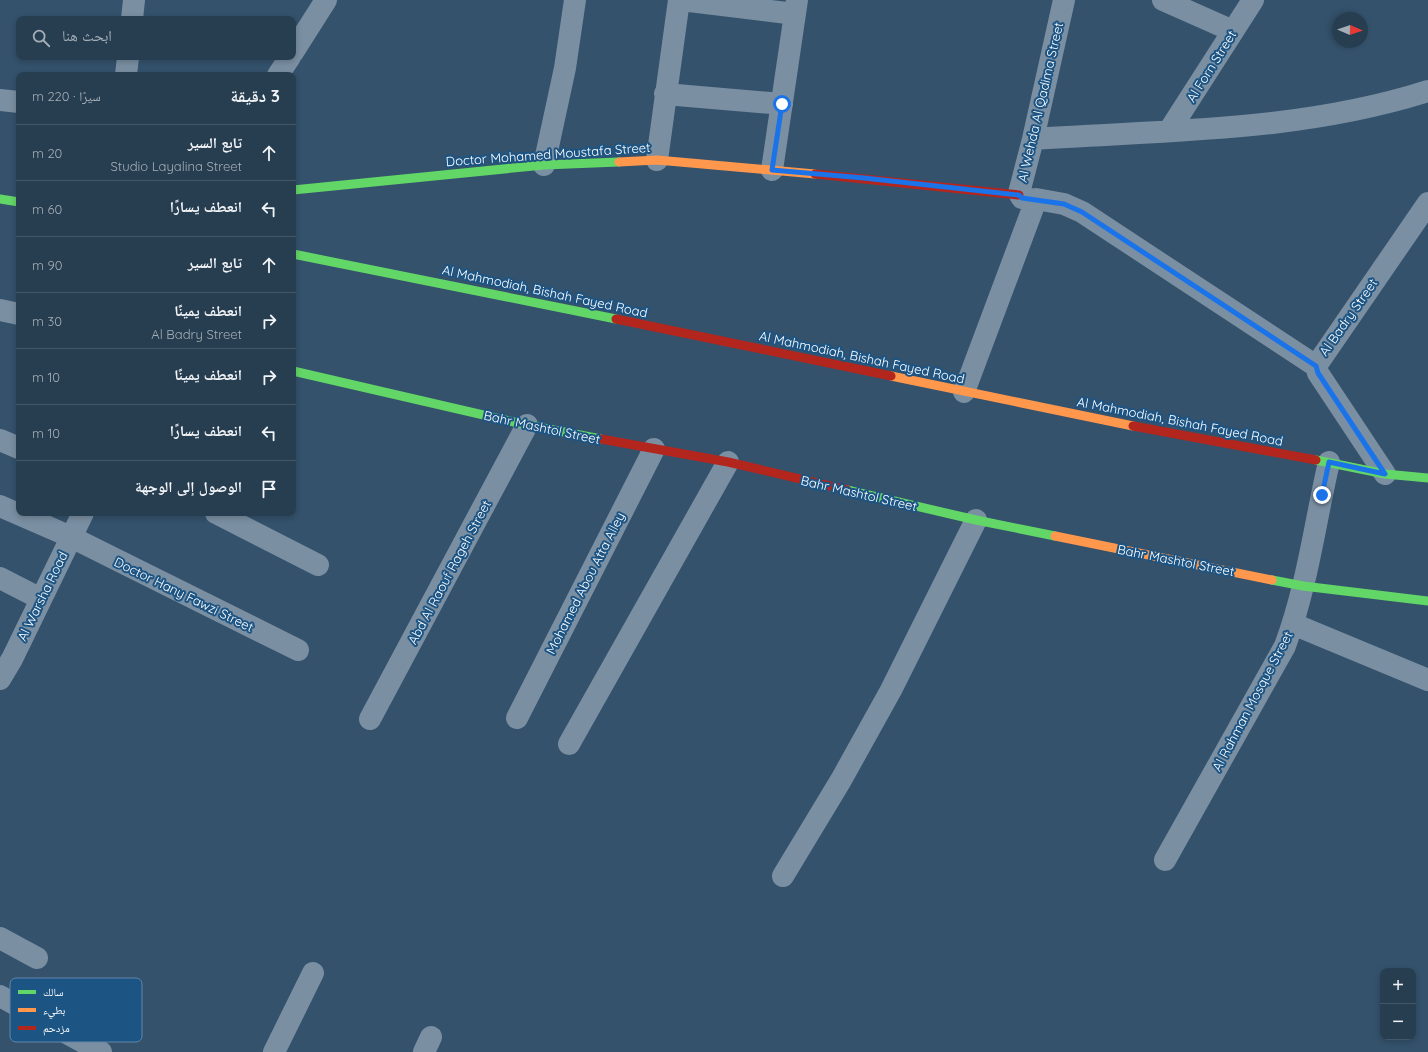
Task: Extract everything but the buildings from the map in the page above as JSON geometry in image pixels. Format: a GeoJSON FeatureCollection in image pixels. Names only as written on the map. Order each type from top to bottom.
{"type":"FeatureCollection","features":[{"type":"Feature","properties":{"kind":"street"},"geometry":{"type":"LineString","coordinates":[[132,16],[134,0]]}},
{"type":"Feature","properties":{"kind":"street"},"geometry":{"type":"LineString","coordinates":[[296,47],[326,0]]}},
{"type":"Feature","properties":{"kind":"street"},"geometry":{"type":"LineString","coordinates":[[544,165],[565,68],[575,0]]}},
{"type":"Feature","properties":{"kind":"street"},"geometry":{"type":"LineString","coordinates":[[657,160],[680,0],[796,7],[772,170]]}},
{"type":"Feature","properties":{"kind":"street","name":"Al Wehda Al Qadima Street"},"geometry":{"type":"LineString","coordinates":[[964,392],[1028,197],[1033,139],[1064,0]]}},
{"type":"Feature","properties":{"kind":"street"},"geometry":{"type":"LineString","coordinates":[[1163,0],[1233,31]]}},
{"type":"Feature","properties":{"kind":"street","name":"Al Forn Street"},"geometry":{"type":"LineString","coordinates":[[1169,131],[1253,0]]}},
{"type":"Feature","properties":{"kind":"street"},"geometry":{"type":"LineString","coordinates":[[126,72],[128,60]]}},
{"type":"Feature","properties":{"kind":"street"},"geometry":{"type":"LineString","coordinates":[[280,72],[288,60]]}},
{"type":"Feature","properties":{"kind":"street"},"geometry":{"type":"LineString","coordinates":[[1033,139],[1244,127],[1288,122],[1381,105],[1421,94],[1428,75]]}},
{"type":"Feature","properties":{"kind":"street"},"geometry":{"type":"LineString","coordinates":[[666,94],[782,104]]}},
{"type":"Feature","properties":{"kind":"street"},"geometry":{"type":"LineString","coordinates":[[0,100],[16,102]]}},
{"type":"Feature","properties":{"kind":"street","name":"Doctor Mohamed Moustafa Street"},"geometry":{"type":"LineString","coordinates":[[296,190],[544,165],[657,160],[864,178],[1028,197]]}},
{"type":"Feature","properties":{"kind":"street"},"geometry":{"type":"LineString","coordinates":[[1028,197],[1064,204],[1082,212],[1316,366]]}},
{"type":"Feature","properties":{"kind":"street"},"geometry":{"type":"LineString","coordinates":[[0,199],[16,202]]}},
{"type":"Feature","properties":{"kind":"street","name":"Al Badry Street"},"geometry":{"type":"LineString","coordinates":[[1385,474],[1318,373],[1316,366],[1428,202]]}},
{"type":"Feature","properties":{"kind":"street","name":"Al Mahmodiah, Bishah Fayed Road"},"geometry":{"type":"LineString","coordinates":[[296,255],[408,276],[1118,423],[1329,462],[1385,474],[1428,478]]}},
{"type":"Feature","properties":{"kind":"street"},"geometry":{"type":"LineString","coordinates":[[0,310],[16,313]]}},
{"type":"Feature","properties":{"kind":"street","name":"Bahr Mashtol Street"},"geometry":{"type":"LineString","coordinates":[[296,372],[527,425],[728,462],[976,520],[1302,586],[1428,602]]}},
{"type":"Feature","properties":{"kind":"street","name":"Abd Al Raouf Rageh Street"},"geometry":{"type":"LineString","coordinates":[[370,719],[527,425]]}},
{"type":"Feature","properties":{"kind":"street"},"geometry":{"type":"LineString","coordinates":[[0,440],[16,447]]}},
{"type":"Feature","properties":{"kind":"street","name":"Mohamed Abou Atta Alley"},"geometry":{"type":"LineString","coordinates":[[517,718],[654,449]]}},
{"type":"Feature","properties":{"kind":"street"},"geometry":{"type":"LineString","coordinates":[[569,744],[728,462]]}},
{"type":"Feature","properties":{"kind":"street","name":"Al Rahman Mosque Street"},"geometry":{"type":"LineString","coordinates":[[1165,860],[1284,646],[1293,624],[1310,557],[1329,462]]}},
{"type":"Feature","properties":{"kind":"street","name":"Doctor Hany Fawzi Street"},"geometry":{"type":"LineString","coordinates":[[0,506],[16,513]]}},
{"type":"Feature","properties":{"kind":"street","name":"Doctor Hany Fawzi Street"},"geometry":{"type":"LineString","coordinates":[[23,516],[71,537],[298,650]]}},
{"type":"Feature","properties":{"kind":"street","name":"Al Warsha Road"},"geometry":{"type":"LineString","coordinates":[[0,679],[6,656],[41,599],[82,516]]}},
{"type":"Feature","properties":{"kind":"street"},"geometry":{"type":"LineString","coordinates":[[222,516],[318,565]]}},
{"type":"Feature","properties":{"kind":"street"},"geometry":{"type":"LineString","coordinates":[[783,876],[841,780],[887,697],[976,520]]}},
{"type":"Feature","properties":{"kind":"street"},"geometry":{"type":"LineString","coordinates":[[0,578],[41,599]]}},
{"type":"Feature","properties":{"kind":"street"},"geometry":{"type":"LineString","coordinates":[[1293,624],[1428,680]]}},
{"type":"Feature","properties":{"kind":"street"},"geometry":{"type":"LineString","coordinates":[[0,938],[37,958]]}},
{"type":"Feature","properties":{"kind":"street"},"geometry":{"type":"LineString","coordinates":[[274,1052],[313,973]]}},
{"type":"Feature","properties":{"kind":"street"},"geometry":{"type":"LineString","coordinates":[[0,996],[10,1002]]}},
{"type":"Feature","properties":{"kind":"street"},"geometry":{"type":"LineString","coordinates":[[83,1042],[101,1052]]}},
{"type":"Feature","properties":{"kind":"traffic: fast"},"geometry":{"type":"LineString","coordinates":[[296,190],[544,165],[619,162]]}},
{"type":"Feature","properties":{"kind":"traffic: fast"},"geometry":{"type":"LineString","coordinates":[[0,199],[16,202]]}},
{"type":"Feature","properties":{"kind":"traffic: fast"},"geometry":{"type":"LineString","coordinates":[[296,255],[616,319]]}},
{"type":"Feature","properties":{"kind":"traffic: fast"},"geometry":{"type":"LineString","coordinates":[[296,372],[527,425],[601,439]]}},
{"type":"Feature","properties":{"kind":"traffic: fast"},"geometry":{"type":"LineString","coordinates":[[1316,460],[1385,474],[1428,478]]}},
{"type":"Feature","properties":{"kind":"traffic: fast"},"geometry":{"type":"LineString","coordinates":[[847,490],[976,520],[1055,536]]}},
{"type":"Feature","properties":{"kind":"traffic: fast"},"geometry":{"type":"LineString","coordinates":[[1272,580],[1303,586],[1428,601]]}},
{"type":"Feature","properties":{"kind":"traffic: slow"},"geometry":{"type":"LineString","coordinates":[[619,162],[657,160],[815,174]]}},
{"type":"Feature","properties":{"kind":"traffic: slow"},"geometry":{"type":"LineString","coordinates":[[891,376],[1133,426]]}},
{"type":"Feature","properties":{"kind":"traffic: slow"},"geometry":{"type":"LineString","coordinates":[[1055,536],[1272,580]]}},
{"type":"Feature","properties":{"kind":"traffic: jam"},"geometry":{"type":"LineString","coordinates":[[815,174],[1019,195]]}},
{"type":"Feature","properties":{"kind":"traffic: jam"},"geometry":{"type":"LineString","coordinates":[[616,319],[891,376]]}},
{"type":"Feature","properties":{"kind":"traffic: jam"},"geometry":{"type":"LineString","coordinates":[[1133,426],[1316,460]]}},
{"type":"Feature","properties":{"kind":"traffic: jam"},"geometry":{"type":"LineString","coordinates":[[601,439],[728,462],[847,490]]}},
{"type":"Feature","properties":{"kind":"route"},"geometry":{"type":"LineString","coordinates":[[782,104],[772,170],[864,178],[1019,195],[1022,198],[1064,204],[1082,212],[1316,366],[1318,373],[1385,474],[1329,462],[1322,495]]}}]}
